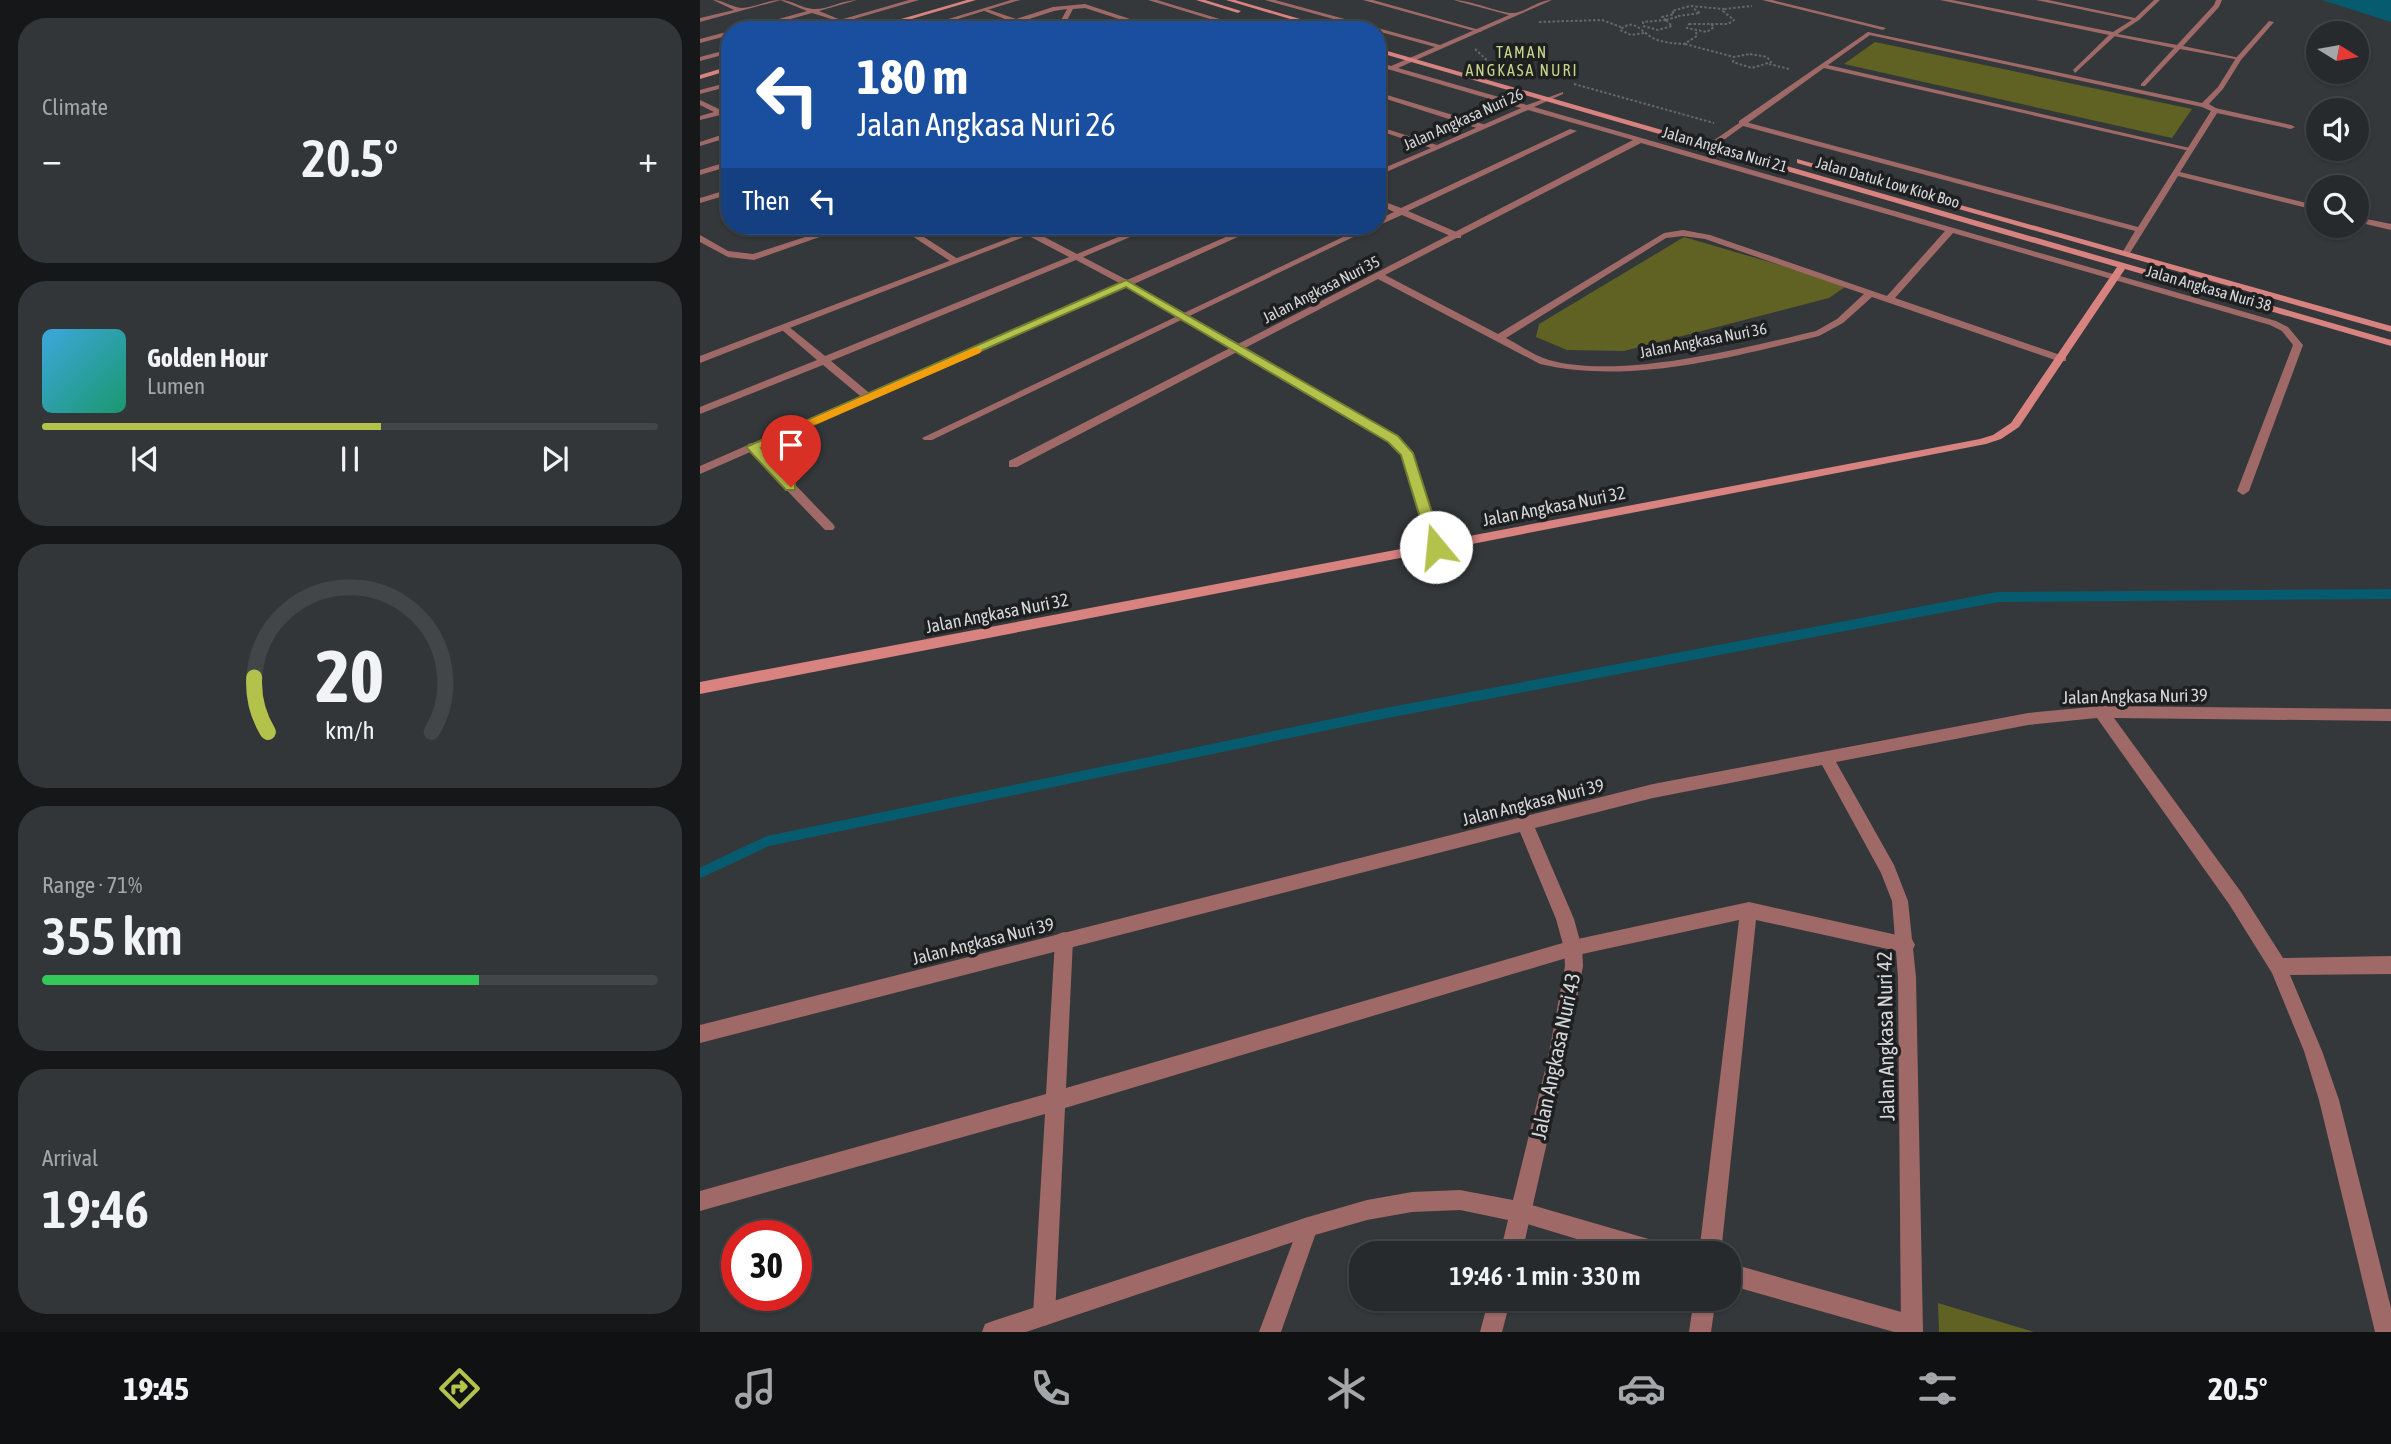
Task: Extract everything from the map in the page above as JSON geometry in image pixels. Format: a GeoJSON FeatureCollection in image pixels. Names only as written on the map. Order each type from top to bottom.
{"type":"FeatureCollection","features":[{"type":"Feature","properties":{"kind":"main road"},"geometry":{"type":"LineString","coordinates":[[876,21],[950,0]]}},
{"type":"Feature","properties":{"kind":"main road"},"geometry":{"type":"LineString","coordinates":[[898,21],[973,0]]}},
{"type":"Feature","properties":{"kind":"main road"},"geometry":{"type":"LineString","coordinates":[[1199,0],[1272,21]]}},
{"type":"Feature","properties":{"kind":"main road"},"geometry":{"type":"LineString","coordinates":[[1230,0],[1304,21]]}},
{"type":"Feature","properties":{"kind":"main road"},"geometry":{"type":"LineString","coordinates":[[1386,44],[1486,72]]}},
{"type":"Feature","properties":{"kind":"main road","name":"Jalan Datuk Low Kiok Boo"},"geometry":{"type":"LineString","coordinates":[[1386,53],[1714,140],[2123,265],[2391,343]]}},
{"type":"Feature","properties":{"kind":"main road"},"geometry":{"type":"LineString","coordinates":[[700,71],[721,65]]}},
{"type":"Feature","properties":{"kind":"main road"},"geometry":{"type":"LineString","coordinates":[[700,77],[721,71]]}},
{"type":"Feature","properties":{"kind":"main road"},"geometry":{"type":"LineString","coordinates":[[1561,93],[1639,115]]}},
{"type":"Feature","properties":{"kind":"main road","name":"Jalan Datuk Low Kiok Boo"},"geometry":{"type":"LineString","coordinates":[[1714,140],[1734,142]]}},
{"type":"Feature","properties":{"kind":"main road","name":"Jalan Datuk Low Kiok Boo"},"geometry":{"type":"LineString","coordinates":[[1786,157],[2391,329]]}},
{"type":"Feature","properties":{"kind":"main road","name":"Jalan Angkasa Nuri 32"},"geometry":{"type":"LineString","coordinates":[[700,688],[1982,442],[1997,437],[2015,425],[2123,265]]}},
{"type":"Feature","properties":{"kind":"street"},"geometry":{"type":"LineString","coordinates":[[716,0],[740,10]]}},
{"type":"Feature","properties":{"kind":"street"},"geometry":{"type":"LineString","coordinates":[[700,20],[781,0],[839,21],[916,0]]}},
{"type":"Feature","properties":{"kind":"street"},"geometry":{"type":"LineString","coordinates":[[776,21],[854,0]]}},
{"type":"Feature","properties":{"kind":"street"},"geometry":{"type":"LineString","coordinates":[[946,21],[1017,0]]}},
{"type":"Feature","properties":{"kind":"street"},"geometry":{"type":"LineString","coordinates":[[1151,0],[1221,21]]}},
{"type":"Feature","properties":{"kind":"street"},"geometry":{"type":"LineString","coordinates":[[1272,0],[1346,21]]}},
{"type":"Feature","properties":{"kind":"street"},"geometry":{"type":"LineString","coordinates":[[1366,0],[1480,31]]}},
{"type":"Feature","properties":{"kind":"street"},"geometry":{"type":"LineString","coordinates":[[1456,0],[1515,15]]}},
{"type":"Feature","properties":{"kind":"street"},"geometry":{"type":"LineString","coordinates":[[1386,70],[1549,0]]}},
{"type":"Feature","properties":{"kind":"street"},"geometry":{"type":"LineString","coordinates":[[1765,0],[2143,85],[2206,102],[2215,110],[2291,127]]}},
{"type":"Feature","properties":{"kind":"street"},"geometry":{"type":"LineString","coordinates":[[1944,0],[2238,59]]}},
{"type":"Feature","properties":{"kind":"street"},"geometry":{"type":"LineString","coordinates":[[2039,0],[2137,19]]}},
{"type":"Feature","properties":{"kind":"street"},"geometry":{"type":"LineString","coordinates":[[2075,71],[2114,34],[2137,19],[2157,0]]}},
{"type":"Feature","properties":{"kind":"street"},"geometry":{"type":"LineString","coordinates":[[2143,85],[2219,0]]}},
{"type":"Feature","properties":{"kind":"street"},"geometry":{"type":"LineString","coordinates":[[985,10],[1016,21],[1071,7],[1092,7],[1133,21]]}},
{"type":"Feature","properties":{"kind":"street"},"geometry":{"type":"LineString","coordinates":[[1064,21],[1071,7]]}},
{"type":"Feature","properties":{"kind":"street"},"geometry":{"type":"LineString","coordinates":[[2206,102],[2221,88],[2238,59],[2271,22]]}},
{"type":"Feature","properties":{"kind":"street"},"geometry":{"type":"LineString","coordinates":[[1386,32],[1441,47]]}},
{"type":"Feature","properties":{"kind":"street"},"geometry":{"type":"LineString","coordinates":[[1714,140],[1868,34],[2206,102]]}},
{"type":"Feature","properties":{"kind":"street"},"geometry":{"type":"LineString","coordinates":[[700,41],[721,35]]}},
{"type":"Feature","properties":{"kind":"street"},"geometry":{"type":"LineString","coordinates":[[700,59],[721,53]]}},
{"type":"Feature","properties":{"kind":"street"},"geometry":{"type":"LineString","coordinates":[[1822,66],[2190,149]]}},
{"type":"Feature","properties":{"kind":"street","name":"Jalan Angkasa Nuri 21"},"geometry":{"type":"LineString","coordinates":[[1386,67],[2115,278]]}},
{"type":"Feature","properties":{"kind":"street"},"geometry":{"type":"LineString","coordinates":[[700,92],[721,86]]}},
{"type":"Feature","properties":{"kind":"street","name":"Jalan Angkasa Nuri 26"},"geometry":{"type":"LineString","coordinates":[[1386,170],[1528,107],[1549,94],[1561,93]]}},
{"type":"Feature","properties":{"kind":"street"},"geometry":{"type":"LineString","coordinates":[[1386,97],[1483,127]]}},
{"type":"Feature","properties":{"kind":"street"},"geometry":{"type":"LineString","coordinates":[[700,102],[720,112]]}},
{"type":"Feature","properties":{"kind":"street"},"geometry":{"type":"LineString","coordinates":[[2126,253],[2215,110]]}},
{"type":"Feature","properties":{"kind":"street"},"geometry":{"type":"LineString","coordinates":[[700,118],[720,112]]}},
{"type":"Feature","properties":{"kind":"street"},"geometry":{"type":"LineString","coordinates":[[1742,123],[2140,230]]}},
{"type":"Feature","properties":{"kind":"street"},"geometry":{"type":"LineString","coordinates":[[1386,219],[1573,131]]}},
{"type":"Feature","properties":{"kind":"street"},"geometry":{"type":"LineString","coordinates":[[1386,132],[1437,147]]}},
{"type":"Feature","properties":{"kind":"street"},"geometry":{"type":"LineString","coordinates":[[700,144],[721,137]]}},
{"type":"Feature","properties":{"kind":"street","name":"Jalan Angkasa Nuri 35"},"geometry":{"type":"LineString","coordinates":[[1013,464],[1642,139]]}},
{"type":"Feature","properties":{"kind":"street"},"geometry":{"type":"LineString","coordinates":[[700,173],[721,166]]}},
{"type":"Feature","properties":{"kind":"street"},"geometry":{"type":"LineString","coordinates":[[2175,173],[2306,206]]}},
{"type":"Feature","properties":{"kind":"street"},"geometry":{"type":"LineString","coordinates":[[700,201],[721,194]]}},
{"type":"Feature","properties":{"kind":"street"},"geometry":{"type":"LineString","coordinates":[[1386,205],[1458,236]]}},
{"type":"Feature","properties":{"kind":"street"},"geometry":{"type":"LineString","coordinates":[[2369,222],[2391,228]]}},
{"type":"Feature","properties":{"kind":"street"},"geometry":{"type":"LineString","coordinates":[[1889,299],[1951,230]]}},
{"type":"Feature","properties":{"kind":"street"},"geometry":{"type":"LineString","coordinates":[[1499,338],[1664,236],[1683,233],[1707,237],[2062,359]]}},
{"type":"Feature","properties":{"kind":"street"},"geometry":{"type":"LineString","coordinates":[[700,238],[732,257],[754,257],[821,235]]}},
{"type":"Feature","properties":{"kind":"street"},"geometry":{"type":"LineString","coordinates":[[915,235],[956,261]]}},
{"type":"Feature","properties":{"kind":"street"},"geometry":{"type":"LineString","coordinates":[[700,360],[1025,235]]}},
{"type":"Feature","properties":{"kind":"street"},"geometry":{"type":"LineString","coordinates":[[1034,235],[1126,283],[1393,439],[1407,453],[1436,547]]}},
{"type":"Feature","properties":{"kind":"street"},"geometry":{"type":"LineString","coordinates":[[700,411],[1130,235]]}},
{"type":"Feature","properties":{"kind":"street"},"geometry":{"type":"LineString","coordinates":[[700,470],[1237,235]]}},
{"type":"Feature","properties":{"kind":"street"},"geometry":{"type":"LineString","coordinates":[[928,438],[1353,235]]}},
{"type":"Feature","properties":{"kind":"street","name":"Jalan Angkasa Nuri 36"},"geometry":{"type":"LineString","coordinates":[[1380,276],[1544,362],[1569,368],[1599,370],[1655,367],[1819,333],[1840,321],[1871,293]]}},
{"type":"Feature","properties":{"kind":"street","name":"Jalan Angkasa Nuri 38"},"geometry":{"type":"LineString","coordinates":[[2115,278],[2273,323],[2294,338],[2298,345],[2243,491]]}},
{"type":"Feature","properties":{"kind":"street"},"geometry":{"type":"LineString","coordinates":[[785,328],[869,398]]}},
{"type":"Feature","properties":{"kind":"street"},"geometry":{"type":"LineString","coordinates":[[752,447],[829,527]]}},
{"type":"Feature","properties":{"kind":"street"},"geometry":{"type":"LineString","coordinates":[[2101,712],[2235,898],[2278,967],[2309,1039],[2329,1100],[2386,1332]]}},
{"type":"Feature","properties":{"kind":"street","name":"Jalan Angkasa Nuri 39"},"geometry":{"type":"LineString","coordinates":[[700,1034],[1653,791],[2028,719],[2101,712],[2391,715]]}},
{"type":"Feature","properties":{"kind":"street","name":"Jalan Angkasa Nuri 42"},"geometry":{"type":"LineString","coordinates":[[1826,758],[1888,870],[1900,901],[1906,945],[1912,1329]]}},
{"type":"Feature","properties":{"kind":"street","name":"Jalan Angkasa Nuri 43"},"geometry":{"type":"LineString","coordinates":[[1514,1241],[1571,990],[1573,948],[1565,919],[1525,824]]}},
{"type":"Feature","properties":{"kind":"street"},"geometry":{"type":"LineString","coordinates":[[700,1201],[1055,1101],[1573,948],[1749,910],[1906,945]]}},
{"type":"Feature","properties":{"kind":"street"},"geometry":{"type":"LineString","coordinates":[[1711,1241],[1749,910]]}},
{"type":"Feature","properties":{"kind":"street"},"geometry":{"type":"LineString","coordinates":[[1042,1324],[1064,940]]}},
{"type":"Feature","properties":{"kind":"street"},"geometry":{"type":"LineString","coordinates":[[2278,967],[2391,965]]}},
{"type":"Feature","properties":{"kind":"street"},"geometry":{"type":"LineString","coordinates":[[993,1332],[1042,1324],[1308,1227],[1412,1202],[1460,1200],[1521,1212],[1619,1241]]}},
{"type":"Feature","properties":{"kind":"street"},"geometry":{"type":"LineString","coordinates":[[1270,1332],[1308,1227]]}},
{"type":"Feature","properties":{"kind":"street"},"geometry":{"type":"LineString","coordinates":[[1741,1277],[1912,1329]]}},
{"type":"Feature","properties":{"kind":"street"},"geometry":{"type":"LineString","coordinates":[[1491,1332],[1497,1311]]}},
{"type":"Feature","properties":{"kind":"street"},"geometry":{"type":"LineString","coordinates":[[1700,1332],[1703,1311]]}},
{"type":"Feature","properties":{"kind":"path"},"geometry":{"type":"LineString","coordinates":[[1674,14],[1672,11],[1676,8],[1697,6],[1725,9],[1751,6],[1762,8]]}},
{"type":"Feature","properties":{"kind":"path"},"geometry":{"type":"LineString","coordinates":[[1644,33],[1643,22],[1700,13],[1692,8]]}},
{"type":"Feature","properties":{"kind":"path"},"geometry":{"type":"LineString","coordinates":[[1684,44],[1698,33],[1687,28],[1689,24],[1728,24],[1734,20],[1723,11],[1725,9]]}},
{"type":"Feature","properties":{"kind":"path"},"geometry":{"type":"LineString","coordinates":[[1533,20],[1558,24],[1601,20],[1620,27],[1636,25],[1644,28],[1669,28],[1672,24],[1662,16],[1680,16]]}},
{"type":"Feature","properties":{"kind":"path"},"geometry":{"type":"LineString","coordinates":[[1692,30],[1707,32],[1714,27],[1711,24]]}},
{"type":"Feature","properties":{"kind":"path"},"geometry":{"type":"LineString","coordinates":[[1620,27],[1621,32],[1626,34],[1644,33],[1652,38],[1734,57],[1756,54],[1767,57],[1771,62],[1760,68],[1747,67],[1733,62],[1734,57]]}},
{"type":"Feature","properties":{"kind":"path"},"geometry":{"type":"LineString","coordinates":[[1474,49],[1489,64],[1501,67]]}},
{"type":"Feature","properties":{"kind":"path"},"geometry":{"type":"LineString","coordinates":[[1526,73],[1721,124]]}},
{"type":"Feature","properties":{"kind":"shaded area"},"geometry":{"type":"Polygon","coordinates":[[[1875,42],[2192,109],[2172,138],[1844,64],[1875,42]]]}},
{"type":"Feature","properties":{"kind":"shaded area"},"geometry":{"type":"Polygon","coordinates":[[[1684,237],[1848,285],[1829,298],[1624,351],[1567,350],[1536,337],[1539,324],[1684,237]]]}},
{"type":"Feature","properties":{"kind":"shaded area"},"geometry":{"type":"Polygon","coordinates":[[[1938,1303],[2034,1332],[1939,1332],[1938,1303]]]}},
{"type":"Feature","properties":{"kind":"water"},"geometry":{"type":"Polygon","coordinates":[[[2322,0],[2391,0],[2391,22],[2322,0]]]}},
{"type":"Feature","properties":{"kind":"waterway"},"geometry":{"type":"LineString","coordinates":[[700,873],[768,841],[1376,715],[1998,597],[2391,594]]}},
{"type":"Feature","properties":{"kind":"slow traffic"},"geometry":{"type":"LineString","coordinates":[[813,421],[976,350]]}},
{"type":"Feature","properties":{"kind":"district","name":"TAMAN ANGKASA NURI"},"geometry":{"type":"Point","coordinates":[1522,61]}},
{"type":"Feature","properties":{"kind":"route"},"geometry":{"type":"LineString","coordinates":[[791,487],[752,447],[869,398],[1126,283],[1393,439],[1407,453],[1436,547]]}}]}
